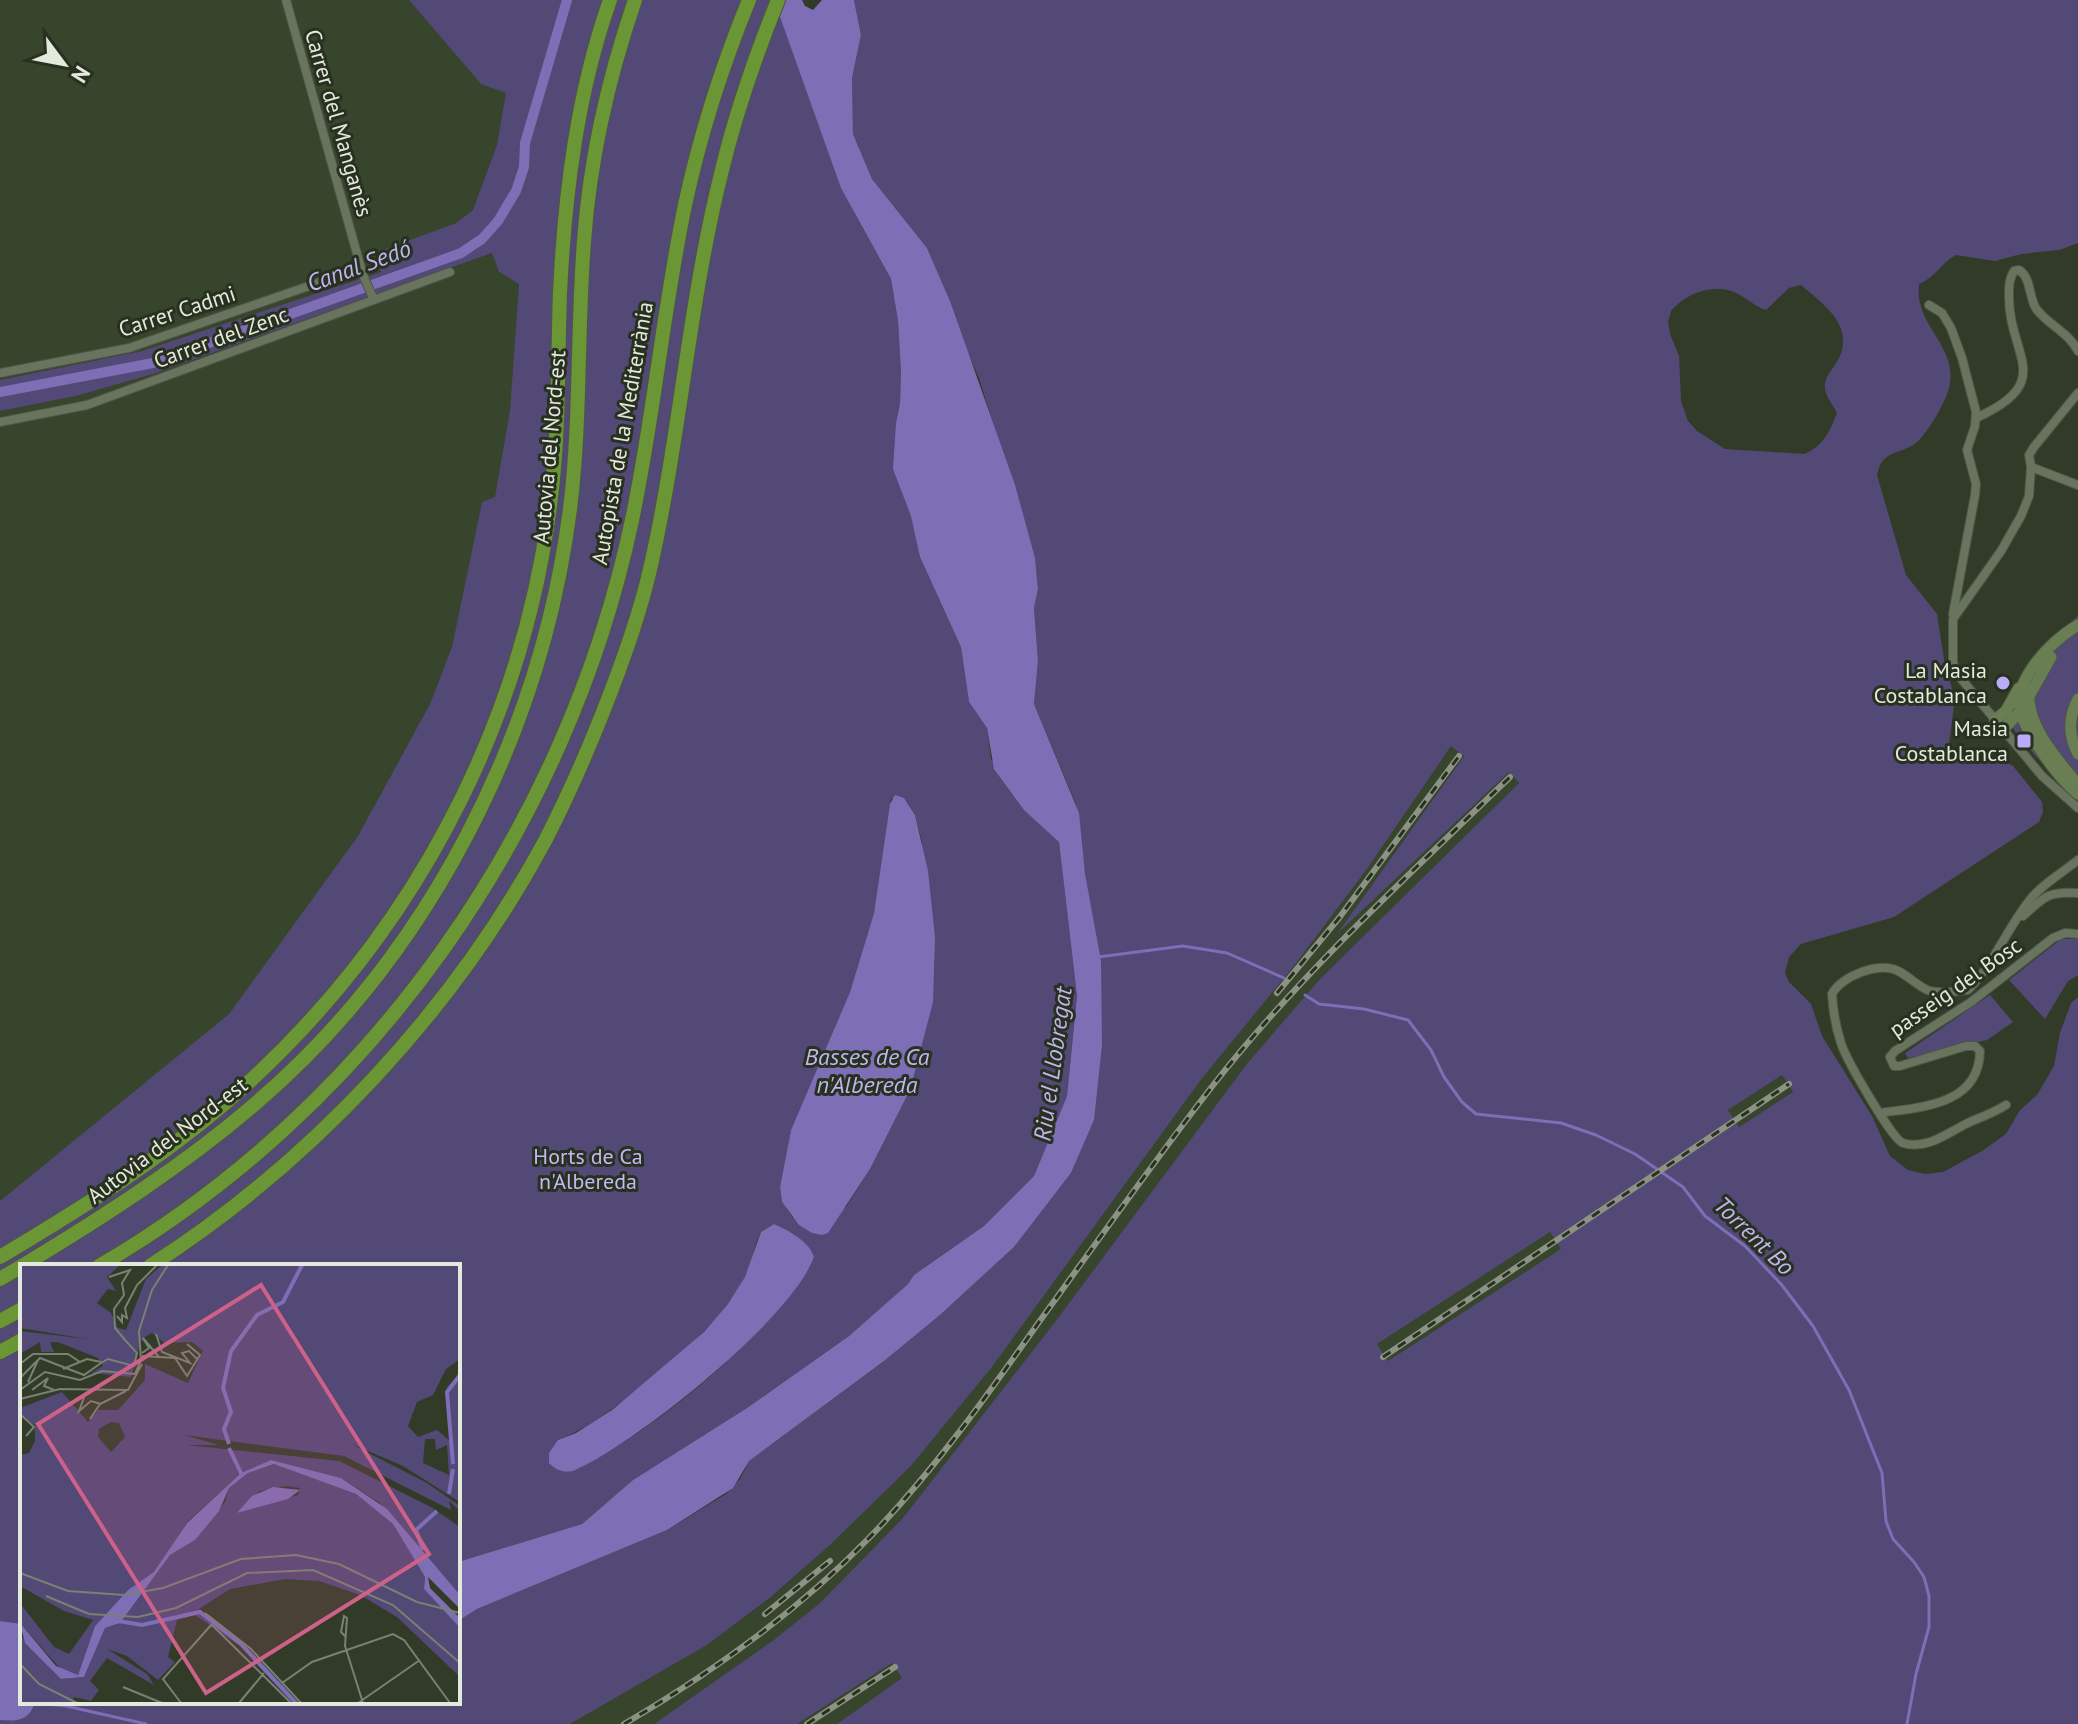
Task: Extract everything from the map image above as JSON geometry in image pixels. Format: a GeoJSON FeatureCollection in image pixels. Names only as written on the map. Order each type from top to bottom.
{"type":"FeatureCollection","features":[{"type":"Feature","properties":{"kind":"highway","name":"Autovia del Nord-est"},"geometry":{"type":"LineString","coordinates":[[0,1257],[135,1172],[215,1111],[281,1052],[369,952],[414,887],[459,808],[506,695],[523,641],[542,556],[555,457],[560,292],[570,172],[586,87],[610,0]]}},
{"type":"Feature","properties":{"kind":"highway","name":"Autovia del Nord-est"},"geometry":{"type":"LineString","coordinates":[[25,1264],[93,1223],[180,1163],[258,1102],[314,1046],[371,982],[416,920],[456,854],[492,783],[510,742],[539,658],[562,558],[576,453],[583,242],[589,191],[607,91],[635,0]]}},
{"type":"Feature","properties":{"kind":"highway","name":"Autopista de la Mediterrània"},"geometry":{"type":"LineString","coordinates":[[102,1264],[215,1187],[286,1127],[337,1078],[441,953],[483,890],[525,817],[580,696],[621,570],[641,478],[685,204],[708,114],[749,0]]}},
{"type":"Feature","properties":{"kind":"highway"},"geometry":{"type":"LineString","coordinates":[[153,1264],[221,1216],[284,1165],[405,1044],[507,905],[546,839],[588,748],[622,662],[650,569],[667,484],[700,276],[733,126],[778,0]]}},
{"type":"Feature","properties":{"kind":"highway","name":"Autovia del Nord-est"},"geometry":{"type":"LineString","coordinates":[[0,1279],[20,1267]]}},
{"type":"Feature","properties":{"kind":"highway"},"geometry":{"type":"LineString","coordinates":[[0,1321],[20,1310]]}},
{"type":"Feature","properties":{"kind":"highway"},"geometry":{"type":"LineString","coordinates":[[0,1352],[20,1341]]}},
{"type":"Feature","properties":{"kind":"main road"},"geometry":{"type":"LineString","coordinates":[[1999,725],[2027,678],[2051,647],[2078,627]]}},
{"type":"Feature","properties":{"kind":"main road"},"geometry":{"type":"LineString","coordinates":[[1999,725],[2020,712],[2051,657],[2078,627]]}},
{"type":"Feature","properties":{"kind":"main road"},"geometry":{"type":"LineString","coordinates":[[2027,678],[2020,694],[2020,712],[2046,757],[2078,794]]}},
{"type":"Feature","properties":{"kind":"main road"},"geometry":{"type":"LineString","coordinates":[[2032,690],[2030,708],[2044,738]]}},
{"type":"Feature","properties":{"kind":"main road"},"geometry":{"type":"LineString","coordinates":[[2078,699],[2070,725],[2078,754]]}},
{"type":"Feature","properties":{"kind":"main road"},"geometry":{"type":"LineString","coordinates":[[2006,711],[2020,712],[2044,738],[2078,785]]}},
{"type":"Feature","properties":{"kind":"street","name":"Carrer del Manganès"},"geometry":{"type":"LineString","coordinates":[[286,0],[372,297]]}},
{"type":"Feature","properties":{"kind":"street"},"geometry":{"type":"LineString","coordinates":[[1976,418],[2008,400],[2017,391],[2024,374],[2009,307],[2010,279],[2014,271],[2019,270],[2026,275],[2037,309],[2072,339],[2078,351]]}},
{"type":"Feature","properties":{"kind":"street","name":"Carrer Cadmi"},"geometry":{"type":"LineString","coordinates":[[0,373],[129,348],[362,271]]}},
{"type":"Feature","properties":{"kind":"street","name":"Carrer del Zenc"},"geometry":{"type":"LineString","coordinates":[[0,422],[87,405],[372,297],[450,272]]}},
{"type":"Feature","properties":{"kind":"street"},"geometry":{"type":"LineString","coordinates":[[1929,305],[1942,313],[1951,328],[1962,358],[1976,418],[1967,450],[1976,484],[1975,495],[1953,619],[1953,663],[1958,675],[2042,776],[2078,808]]}},
{"type":"Feature","properties":{"kind":"street"},"geometry":{"type":"LineString","coordinates":[[1953,619],[2001,551],[2021,516],[2029,496],[2029,455],[2078,393]]}},
{"type":"Feature","properties":{"kind":"street"},"geometry":{"type":"LineString","coordinates":[[2031,467],[2078,485]]}},
{"type":"Feature","properties":{"kind":"street"},"geometry":{"type":"LineString","coordinates":[[2006,1105],[1933,1141],[1898,1141],[1847,1058],[1832,1001],[1835,988],[1860,974],[1888,967],[1931,991],[1968,990],[1978,980],[2035,893],[2078,860]]}},
{"type":"Feature","properties":{"kind":"street"},"geometry":{"type":"LineString","coordinates":[[2011,926],[2045,896],[2078,893]]}},
{"type":"Feature","properties":{"kind":"street","name":"passeig del Bosc"},"geometry":{"type":"LineString","coordinates":[[1880,1113],[1944,1102],[1967,1084],[1980,1060],[1980,1051],[1975,1046],[1900,1066],[1894,1066],[1890,1057],[1971,1002],[2053,938],[2065,933],[2078,934]]}},
{"type":"Feature","properties":{"kind":"street"},"geometry":{"type":"LineString","coordinates":[[1968,990],[1971,1002]]}},
{"type":"Feature","properties":{"kind":"shaded area"},"geometry":{"type":"Polygon","coordinates":[[[0,0],[409,0],[481,84],[506,93],[497,145],[473,210],[456,223],[376,253],[381,272],[142,351],[0,380],[0,0]]]}},
{"type":"Feature","properties":{"kind":"shaded area"},"geometry":{"type":"Polygon","coordinates":[[[493,253],[499,272],[519,284],[510,410],[495,497],[482,502],[452,647],[430,704],[358,836],[229,1014],[0,1201],[0,411],[76,396],[153,374],[493,253]]]}},
{"type":"Feature","properties":{"kind":"shaded area"},"geometry":{"type":"Polygon","coordinates":[[[1451,746],[1464,755],[1341,930],[1510,771],[1519,783],[1319,980],[1246,1065],[1058,1318],[903,1518],[820,1603],[775,1639],[654,1724],[570,1724],[707,1645],[771,1598],[910,1467],[992,1367],[1203,1077],[1294,966],[1367,869],[1451,746]]]}},
{"type":"Feature","properties":{"kind":"shaded area"},"geometry":{"type":"Polygon","coordinates":[[[1782,1075],[1793,1092],[1739,1127],[1728,1110],[1782,1075]]]}},
{"type":"Feature","properties":{"kind":"shaded area"},"geometry":{"type":"Polygon","coordinates":[[[1550,1231],[1562,1249],[1388,1362],[1377,1344],[1550,1231]]]}},
{"type":"Feature","properties":{"kind":"shaded area"},"geometry":{"type":"Polygon","coordinates":[[[892,1663],[903,1678],[837,1724],[797,1724],[892,1663]]]}},
{"type":"Feature","properties":{"kind":"green space","name":"Horts de Ca n'Albereda"},"geometry":{"type":"Polygon","coordinates":[[[409,0],[774,0],[852,208],[891,279],[898,321],[901,372],[896,423],[920,557],[961,647],[969,702],[987,728],[991,759],[1059,842],[1077,996],[1067,1096],[1034,1176],[984,1226],[914,1275],[908,1284],[849,1336],[747,1408],[633,1480],[582,1524],[460,1561],[460,1264],[20,1264],[20,1624],[0,1621],[0,1201],[229,1014],[358,836],[430,704],[452,647],[482,502],[495,497],[510,410],[519,284],[499,272],[492,253],[153,374],[76,396],[0,411],[0,380],[142,351],[381,272],[375,253],[456,223],[473,210],[497,145],[506,93],[481,84],[409,0]],[[891,799],[874,913],[850,992],[791,1130],[780,1187],[782,1202],[793,1218],[846,1207],[870,1169],[910,1090],[922,842],[915,815],[907,802],[891,799]],[[774,1224],[761,1232],[745,1278],[704,1331],[608,1412],[558,1440],[573,1471],[631,1437],[689,1395],[766,1323],[795,1289],[814,1257],[791,1234],[774,1224]]]}},
{"type":"Feature","properties":{"kind":"green space"},"geometry":{"type":"Polygon","coordinates":[[[854,0],[2078,0],[2078,243],[2059,250],[2021,254],[1995,261],[1956,255],[1919,284],[1923,313],[1948,361],[1950,383],[1942,406],[1922,437],[1911,446],[1888,456],[1877,475],[1906,575],[1937,614],[1945,666],[1955,698],[1949,744],[1959,756],[1992,755],[2013,766],[2042,802],[2043,812],[2039,822],[1894,917],[1801,944],[1789,957],[1785,973],[1789,982],[1811,1004],[1822,1036],[1872,1116],[1890,1156],[1908,1170],[1925,1174],[1943,1172],[2006,1134],[2020,1110],[2037,1095],[2054,1066],[2060,1033],[2071,1003],[2078,997],[2078,1724],[837,1724],[902,1678],[892,1663],[797,1724],[654,1724],[775,1639],[820,1603],[903,1518],[1058,1318],[1246,1065],[1319,980],[1519,783],[1509,772],[1337,934],[1464,756],[1451,746],[1367,869],[1294,966],[1203,1077],[992,1367],[910,1467],[771,1597],[707,1645],[570,1724],[0,1724],[0,1720],[9,1721],[32,1710],[34,1704],[460,1704],[460,1620],[477,1609],[667,1530],[726,1494],[740,1479],[749,1461],[884,1361],[1014,1247],[1071,1173],[1094,1120],[1085,874],[1076,804],[1034,704],[1038,661],[1034,608],[1038,589],[1035,558],[979,378],[962,340],[950,301],[927,248],[872,179],[853,134],[852,78],[861,35],[854,0]],[[1801,285],[1789,288],[1766,310],[1736,293],[1714,289],[1690,296],[1671,311],[1668,322],[1679,356],[1681,401],[1688,421],[1697,431],[1725,449],[1804,454],[1821,442],[1837,413],[1825,384],[1843,345],[1839,324],[1801,285]],[[1782,1075],[1728,1110],[1739,1127],[1793,1092],[1782,1075]],[[1550,1232],[1377,1344],[1388,1361],[1561,1249],[1550,1232]]]}},
{"type":"Feature","properties":{"kind":"green space"},"geometry":{"type":"Polygon","coordinates":[[[2078,616],[2078,799],[2020,737],[2009,720],[2009,706],[2013,691],[2031,662],[2078,616]]]}},
{"type":"Feature","properties":{"kind":"green space"},"geometry":{"type":"Polygon","coordinates":[[[2061,939],[2078,939],[2078,975],[2068,981],[2045,1019],[2009,980],[2061,939]]]}},
{"type":"Feature","properties":{"kind":"green space"},"geometry":{"type":"Polygon","coordinates":[[[1990,995],[2013,1022],[1987,1040],[1908,1058],[1905,1053],[1990,995]]]}},
{"type":"Feature","properties":{"kind":"water"},"geometry":{"type":"Polygon","coordinates":[[[774,0],[802,0],[805,6],[813,10],[822,0],[854,0],[861,35],[852,78],[853,134],[872,179],[927,248],[950,301],[1015,485],[1035,558],[1038,589],[1034,608],[1038,661],[1034,704],[1079,813],[1085,874],[1101,961],[1102,1045],[1094,1120],[1071,1173],[1014,1247],[884,1361],[749,1461],[733,1488],[667,1530],[477,1609],[460,1620],[460,1561],[582,1524],[633,1480],[747,1408],[849,1336],[908,1284],[914,1275],[984,1226],[1034,1176],[1067,1096],[1077,996],[1059,842],[1024,810],[994,769],[987,728],[969,702],[961,647],[920,557],[911,516],[893,469],[901,372],[898,321],[891,279],[841,188],[774,0]]]}},
{"type":"Feature","properties":{"kind":"water","name":"Basses de Ca n'Albereda"},"geometry":{"type":"Polygon","coordinates":[[[895,795],[904,798],[915,815],[928,871],[935,937],[933,1002],[910,1090],[870,1169],[828,1233],[822,1235],[799,1225],[782,1202],[780,1187],[791,1130],[850,992],[874,913],[890,804],[895,795]]]}},
{"type":"Feature","properties":{"kind":"water"},"geometry":{"type":"Polygon","coordinates":[[[774,1224],[803,1241],[814,1257],[800,1283],[776,1313],[708,1378],[600,1457],[566,1472],[549,1463],[549,1453],[558,1440],[576,1433],[612,1410],[704,1332],[728,1304],[745,1277],[761,1232],[774,1224]]]}},
{"type":"Feature","properties":{"kind":"water"},"geometry":{"type":"Polygon","coordinates":[[[0,1621],[20,1624],[20,1704],[34,1704],[26,1716],[12,1721],[0,1720],[0,1621]]]}},
{"type":"Feature","properties":{"kind":"waterway","name":"Canal Sedó"},"geometry":{"type":"LineString","coordinates":[[0,392],[153,363],[461,253],[482,239],[498,221],[516,191],[524,167],[525,143],[567,0]]}},
{"type":"Feature","properties":{"kind":"waterway","name":"Torrent Bo"},"geometry":{"type":"LineString","coordinates":[[1098,957],[1183,946],[1227,953],[1284,978]]}},
{"type":"Feature","properties":{"kind":"waterway","name":"Torrent Bo"},"geometry":{"type":"LineString","coordinates":[[1305,995],[1319,1004],[1364,1009],[1408,1020],[1431,1050],[1444,1077],[1462,1102],[1476,1114],[1561,1123],[1596,1135],[1635,1154],[1683,1187],[1705,1216],[1745,1246],[1781,1284],[1813,1326],[1849,1390],[1882,1473],[1886,1521],[1893,1539],[1924,1577],[1929,1596],[1929,1627],[1907,1724]]}},
{"type":"Feature","properties":{"kind":"waterway"},"geometry":{"type":"LineString","coordinates":[[48,1704],[146,1724]]}},
{"type":"Feature","properties":{"kind":"railway"},"geometry":{"type":"LineString","coordinates":[[1277,993],[1339,918],[1459,756]]}},
{"type":"Feature","properties":{"kind":"railway"},"geometry":{"type":"LineString","coordinates":[[624,1724],[753,1639],[813,1591],[869,1538],[958,1433],[1170,1142],[1248,1043],[1319,964],[1510,777]]}},
{"type":"Feature","properties":{"kind":"railway"},"geometry":{"type":"LineString","coordinates":[[1383,1357],[1789,1084]]}},
{"type":"Feature","properties":{"kind":"railway"},"geometry":{"type":"LineString","coordinates":[[765,1614],[830,1561]]}},
{"type":"Feature","properties":{"kind":"railway"},"geometry":{"type":"LineString","coordinates":[[807,1724],[895,1667]]}},
{"type":"Feature","properties":{"kind":"place","name":"La Masia Costablanca"},"geometry":{"type":"Point","coordinates":[2003,683]}},
{"type":"Feature","properties":{"kind":"place","name":"Masia Costablanca"},"geometry":{"type":"Point","coordinates":[2024,741]}},
{"type":"Feature","properties":{"kind":"water label","name":"Riu el Llobregat"},"geometry":{"type":"Point","coordinates":[1053,1064]}}]}
